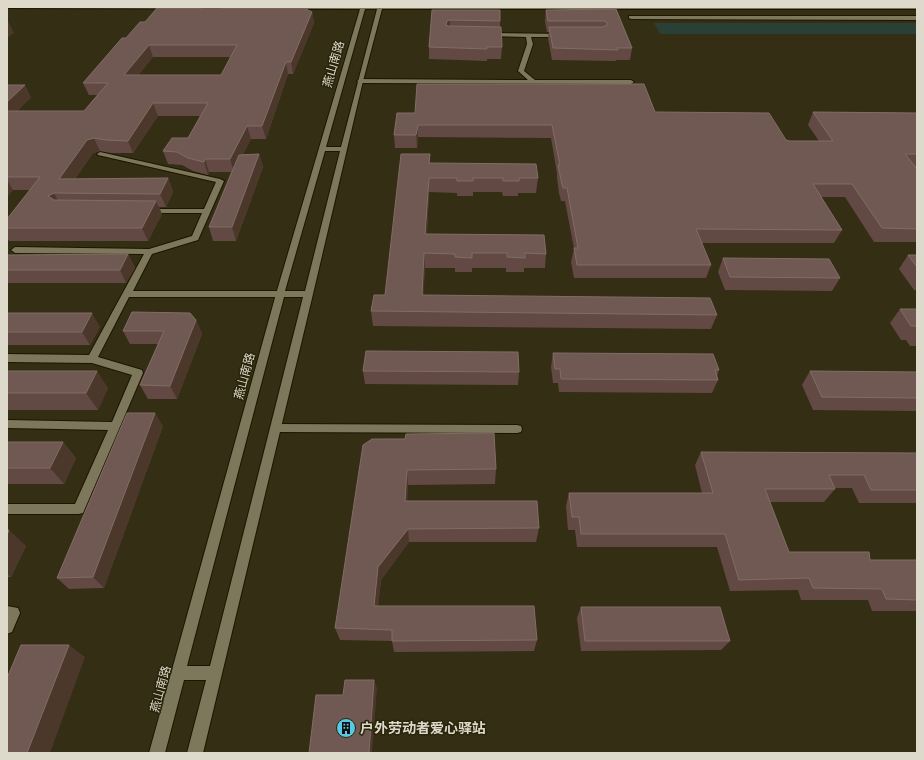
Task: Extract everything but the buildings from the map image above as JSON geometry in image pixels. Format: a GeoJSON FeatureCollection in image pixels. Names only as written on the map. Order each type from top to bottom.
{"type":"FeatureCollection","features":[{"type":"Feature","properties":{"kind":"street"},"geometry":{"type":"LineString","coordinates":[[7,7],[917,8]]}},
{"type":"Feature","properties":{"kind":"street","name":"燕山南路"},"geometry":{"type":"LineString","coordinates":[[195,753],[344,149],[351,81],[363,7]]}},
{"type":"Feature","properties":{"kind":"street","name":"燕山南路"},"geometry":{"type":"LineString","coordinates":[[157,753],[280,294],[321,149],[351,81],[379,7]]}},
{"type":"Feature","properties":{"kind":"street"},"geometry":{"type":"LineString","coordinates":[[722,8],[729,18]]}},
{"type":"Feature","properties":{"kind":"street"},"geometry":{"type":"LineString","coordinates":[[630,18],[917,18]]}},
{"type":"Feature","properties":{"kind":"street"},"geometry":{"type":"LineString","coordinates":[[482,35],[572,35]]}},
{"type":"Feature","properties":{"kind":"street"},"geometry":{"type":"LineString","coordinates":[[528,35],[530,44],[521,71],[534,82]]}},
{"type":"Feature","properties":{"kind":"street"},"geometry":{"type":"LineString","coordinates":[[351,81],[631,82]]}},
{"type":"Feature","properties":{"kind":"street"},"geometry":{"type":"LineString","coordinates":[[321,149],[344,149]]}},
{"type":"Feature","properties":{"kind":"street"},"geometry":{"type":"LineString","coordinates":[[15,250],[149,252],[195,238],[220,181],[100,154]]}},
{"type":"Feature","properties":{"kind":"street"},"geometry":{"type":"LineString","coordinates":[[138,210],[207,211]]}},
{"type":"Feature","properties":{"kind":"street"},"geometry":{"type":"LineString","coordinates":[[92,359],[149,252]]}},
{"type":"Feature","properties":{"kind":"street"},"geometry":{"type":"LineString","coordinates":[[126,294],[309,294]]}},
{"type":"Feature","properties":{"kind":"street"},"geometry":{"type":"LineString","coordinates":[[7,358],[92,359],[138,373],[79,510],[7,509]]}},
{"type":"Feature","properties":{"kind":"street"},"geometry":{"type":"LineString","coordinates":[[7,424],[116,426]]}},
{"type":"Feature","properties":{"kind":"street"},"geometry":{"type":"LineString","coordinates":[[276,428],[517,429]]}},
{"type":"Feature","properties":{"kind":"street"},"geometry":{"type":"LineString","coordinates":[[7,613],[13,613],[7,627]]}},
{"type":"Feature","properties":{"kind":"street"},"geometry":{"type":"LineString","coordinates":[[178,673],[215,673]]}},
{"type":"Feature","properties":{"kind":"green space"},"geometry":{"type":"Polygon","coordinates":[[[654,23],[917,23],[917,34],[660,34],[654,23]]]}},
{"type":"Feature","properties":{"kind":"place","name":"户外劳动者爱心驿站"},"geometry":{"type":"Point","coordinates":[346,728]}}]}
